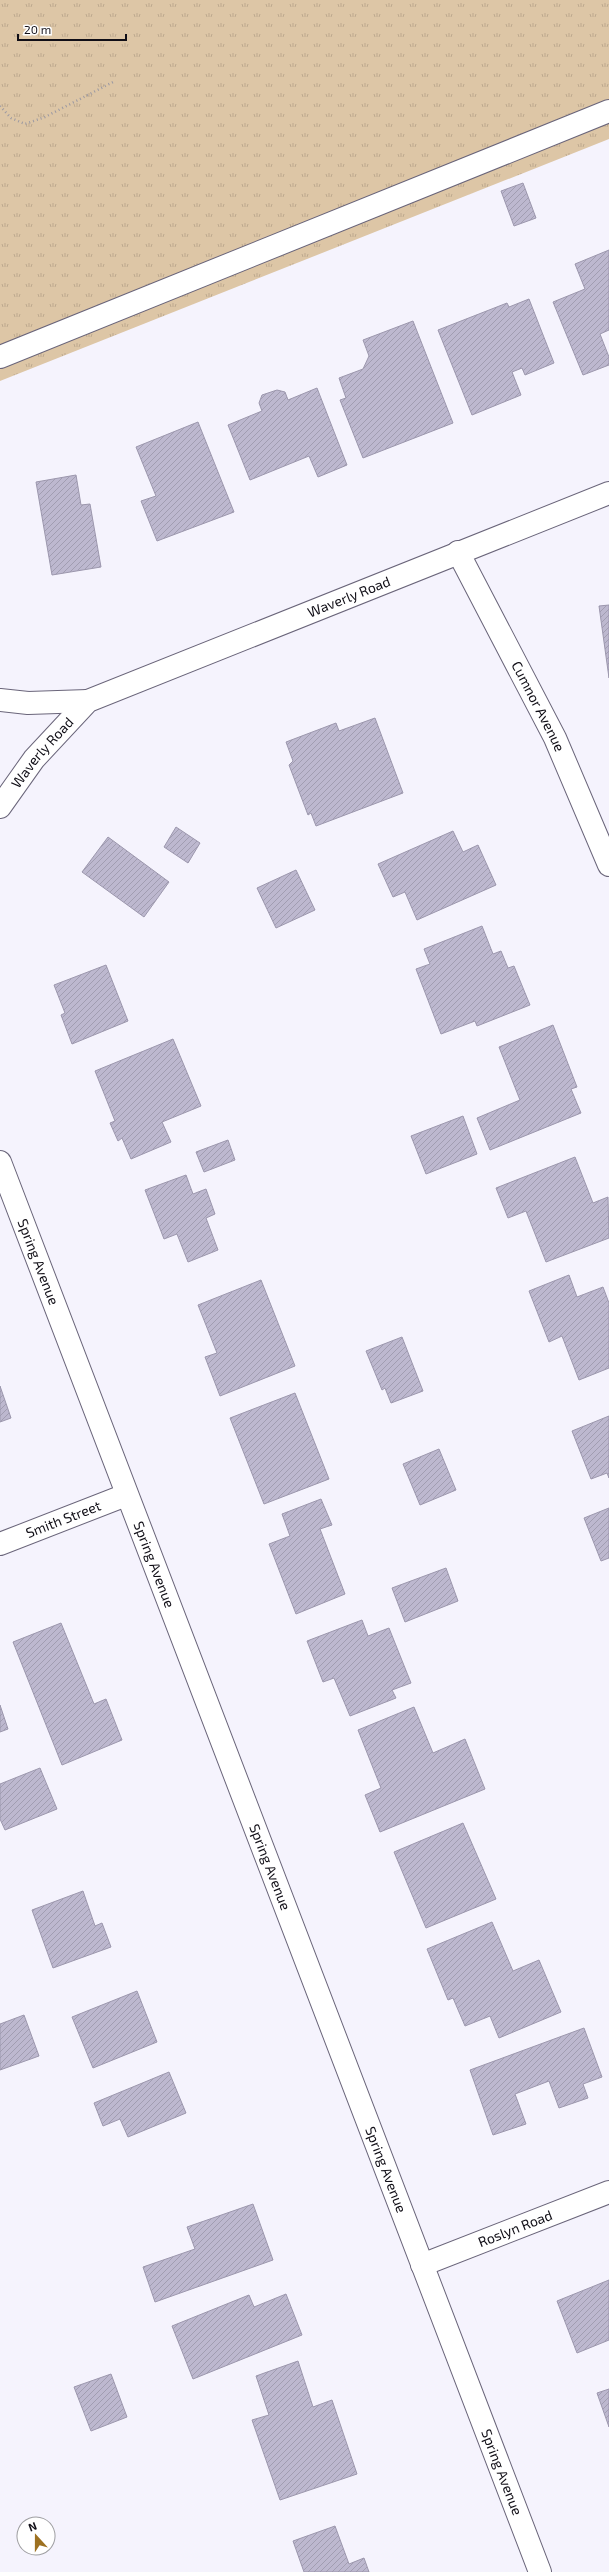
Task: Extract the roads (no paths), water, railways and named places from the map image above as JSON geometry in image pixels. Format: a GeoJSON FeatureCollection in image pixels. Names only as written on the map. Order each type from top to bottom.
{"type":"FeatureCollection","features":[{"type":"Feature","properties":{"kind":"street"},"geometry":{"type":"LineString","coordinates":[[0,357],[609,111]]}},
{"type":"Feature","properties":{"kind":"street","name":"Waverly Road"},"geometry":{"type":"LineString","coordinates":[[0,700],[28,703],[88,701],[609,493]]}},
{"type":"Feature","properties":{"kind":"street","name":"Cumnor Avenue"},"geometry":{"type":"LineString","coordinates":[[458,552],[555,738],[609,865]]}},
{"type":"Feature","properties":{"kind":"street","name":"Waverly Road"},"geometry":{"type":"LineString","coordinates":[[0,807],[34,759],[88,701]]}},
{"type":"Feature","properties":{"kind":"street","name":"Spring Avenue"},"geometry":{"type":"LineString","coordinates":[[0,1162],[126,1495],[540,2572]]}},
{"type":"Feature","properties":{"kind":"street","name":"Smith Street"},"geometry":{"type":"LineString","coordinates":[[0,1544],[126,1495]]}},
{"type":"Feature","properties":{"kind":"street","name":"Roslyn Road"},"geometry":{"type":"LineString","coordinates":[[422,2266],[609,2192]]}}]}
